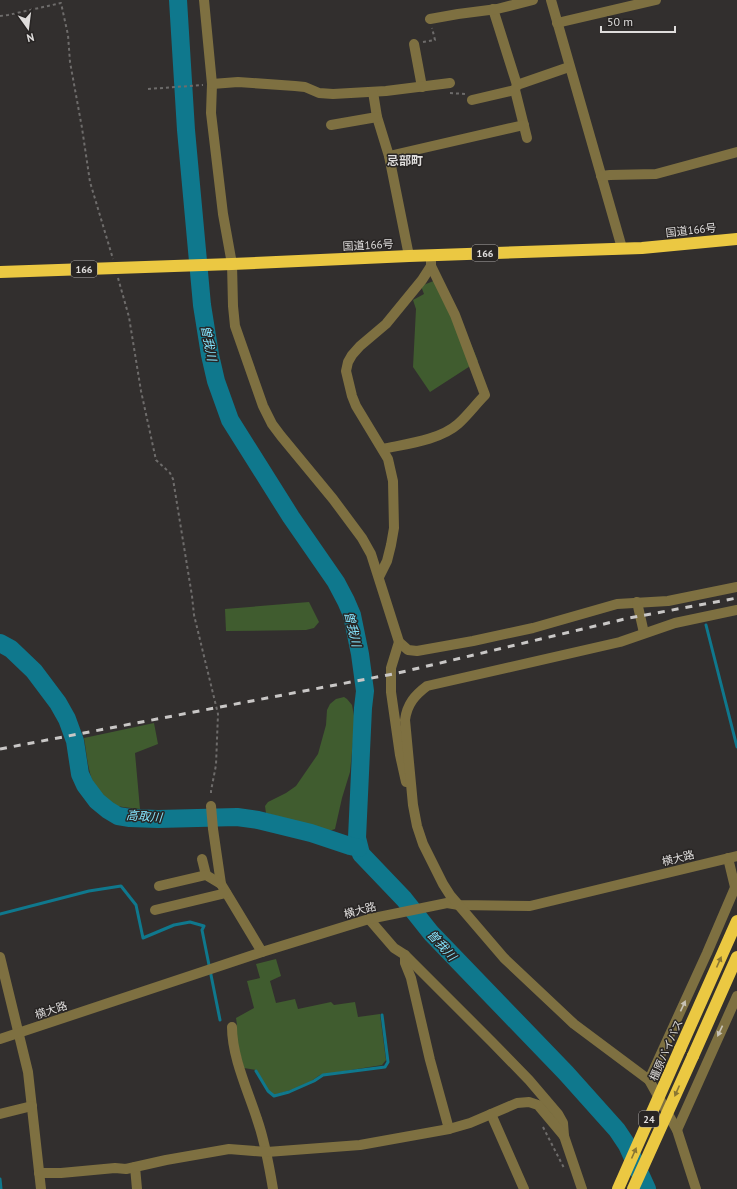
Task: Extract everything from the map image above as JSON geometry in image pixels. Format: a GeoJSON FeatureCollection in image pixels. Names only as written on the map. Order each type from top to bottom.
{"type":"FeatureCollection","features":[{"type":"Feature","properties":{"kind":"highway","name":"国道166号"},"geometry":{"type":"LineString","coordinates":[[0,272],[409,256],[431,261],[622,248],[642,248],[737,239]]}},
{"type":"Feature","properties":{"kind":"highway","name":"橿原バイパス"},"geometry":{"type":"LineString","coordinates":[[618,1189],[737,921]]}},
{"type":"Feature","properties":{"kind":"highway","name":"24"},"geometry":{"type":"LineString","coordinates":[[633,1189],[737,958]]}},
{"type":"Feature","properties":{"kind":"street"},"geometry":{"type":"LineString","coordinates":[[204,0],[212,84],[211,113],[232,264],[235,326],[263,406],[272,424],[333,499],[362,538],[371,554],[399,642],[408,650],[417,651],[473,642],[533,628],[618,604],[668,601],[737,587]]}},
{"type":"Feature","properties":{"kind":"street"},"geometry":{"type":"LineString","coordinates":[[430,19],[493,9],[533,0]]}},
{"type":"Feature","properties":{"kind":"street"},"geometry":{"type":"LineString","coordinates":[[551,0],[622,248]]}},
{"type":"Feature","properties":{"kind":"street"},"geometry":{"type":"LineString","coordinates":[[557,23],[656,0]]}},
{"type":"Feature","properties":{"kind":"street"},"geometry":{"type":"LineString","coordinates":[[493,9],[516,87],[527,138]]}},
{"type":"Feature","properties":{"kind":"street"},"geometry":{"type":"LineString","coordinates":[[414,44],[422,87]]}},
{"type":"Feature","properties":{"kind":"street"},"geometry":{"type":"LineString","coordinates":[[472,100],[516,87],[569,67]]}},
{"type":"Feature","properties":{"kind":"street"},"geometry":{"type":"LineString","coordinates":[[212,84],[238,82],[295,86],[305,87],[319,93],[333,94],[373,92],[450,83]]}},
{"type":"Feature","properties":{"kind":"street"},"geometry":{"type":"LineString","coordinates":[[373,92],[377,117],[389,156],[409,256]]}},
{"type":"Feature","properties":{"kind":"street"},"geometry":{"type":"LineString","coordinates":[[331,125],[377,117]]}},
{"type":"Feature","properties":{"kind":"street"},"geometry":{"type":"LineString","coordinates":[[389,156],[524,125]]}},
{"type":"Feature","properties":{"kind":"street"},"geometry":{"type":"LineString","coordinates":[[601,176],[656,174],[737,152]]}},
{"type":"Feature","properties":{"kind":"street"},"geometry":{"type":"LineString","coordinates":[[379,577],[387,561],[394,528],[393,481],[388,459],[360,416],[347,379],[346,371],[348,362],[360,346],[386,324],[413,292],[431,261]]}},
{"type":"Feature","properties":{"kind":"street"},"geometry":{"type":"LineString","coordinates":[[383,450],[438,436],[448,431],[457,424],[485,395],[455,315],[431,261]]}},
{"type":"Feature","properties":{"kind":"street"},"geometry":{"type":"LineString","coordinates":[[637,602],[644,633]]}},
{"type":"Feature","properties":{"kind":"street"},"geometry":{"type":"LineString","coordinates":[[413,805],[405,720],[406,711],[417,694],[427,686],[620,642],[675,623],[737,610]]}},
{"type":"Feature","properties":{"kind":"street"},"geometry":{"type":"LineString","coordinates":[[399,642],[391,668],[391,692],[403,770],[423,844],[443,884],[450,895],[504,958],[574,1024],[649,1080],[677,1130],[696,1189]]}},
{"type":"Feature","properties":{"kind":"street"},"geometry":{"type":"LineString","coordinates":[[211,806],[221,884],[262,952]]}},
{"type":"Feature","properties":{"kind":"street"},"geometry":{"type":"LineString","coordinates":[[649,1080],[707,953],[736,885],[732,857]]}},
{"type":"Feature","properties":{"kind":"street","name":"横大路"},"geometry":{"type":"LineString","coordinates":[[0,1039],[262,952],[372,918],[447,904],[530,906],[732,857]]}},
{"type":"Feature","properties":{"kind":"street"},"geometry":{"type":"LineString","coordinates":[[202,859],[206,875]]}},
{"type":"Feature","properties":{"kind":"street"},"geometry":{"type":"LineString","coordinates":[[159,886],[206,875],[221,884]]}},
{"type":"Feature","properties":{"kind":"street"},"geometry":{"type":"LineString","coordinates":[[155,910],[226,893]]}},
{"type":"Feature","properties":{"kind":"street"},"geometry":{"type":"LineString","coordinates":[[372,918],[394,948],[405,955],[529,1080],[558,1114],[582,1189]]}},
{"type":"Feature","properties":{"kind":"street"},"geometry":{"type":"LineString","coordinates":[[405,955],[405,963],[411,978],[430,1060],[449,1129]]}},
{"type":"Feature","properties":{"kind":"street"},"geometry":{"type":"LineString","coordinates":[[0,957],[28,1072],[41,1189]]}},
{"type":"Feature","properties":{"kind":"street"},"geometry":{"type":"LineString","coordinates":[[677,1130],[737,996]]}},
{"type":"Feature","properties":{"kind":"street"},"geometry":{"type":"LineString","coordinates":[[232,1027],[232,1038],[246,1088],[258,1120],[273,1189]]}},
{"type":"Feature","properties":{"kind":"street"},"geometry":{"type":"LineString","coordinates":[[40,1172],[61,1173],[115,1168],[126,1169],[166,1160],[229,1149],[266,1152],[360,1145],[449,1129],[470,1123],[517,1103],[529,1102],[538,1105],[564,1136]]}},
{"type":"Feature","properties":{"kind":"street"},"geometry":{"type":"LineString","coordinates":[[0,1114],[32,1106]]}},
{"type":"Feature","properties":{"kind":"street"},"geometry":{"type":"LineString","coordinates":[[491,1114],[524,1189]]}},
{"type":"Feature","properties":{"kind":"street"},"geometry":{"type":"LineString","coordinates":[[135,1167],[137,1189]]}},
{"type":"Feature","properties":{"kind":"path"},"geometry":{"type":"LineString","coordinates":[[0,16],[61,3],[68,34],[70,62],[90,182],[129,317],[156,460],[170,473],[172,478],[194,615],[218,714],[216,764],[211,791],[211,806]]}},
{"type":"Feature","properties":{"kind":"path"},"geometry":{"type":"LineString","coordinates":[[414,44],[435,40],[430,19]]}},
{"type":"Feature","properties":{"kind":"path"},"geometry":{"type":"LineString","coordinates":[[450,83],[450,94],[472,94],[472,100]]}},
{"type":"Feature","properties":{"kind":"path"},"geometry":{"type":"LineString","coordinates":[[148,89],[212,84]]}},
{"type":"Feature","properties":{"kind":"path"},"geometry":{"type":"LineString","coordinates":[[542,1122],[548,1138],[567,1174]]}},
{"type":"Feature","properties":{"kind":"green space"},"geometry":{"type":"Polygon","coordinates":[[[441,278],[478,361],[430,392],[413,367],[416,309],[413,300],[424,294],[421,286],[441,278]]]}},
{"type":"Feature","properties":{"kind":"green space"},"geometry":{"type":"Polygon","coordinates":[[[309,602],[319,622],[314,628],[306,630],[226,631],[225,609],[309,602]]]}},
{"type":"Feature","properties":{"kind":"green space"},"geometry":{"type":"Polygon","coordinates":[[[344,697],[352,705],[355,721],[350,772],[335,829],[328,830],[266,813],[265,806],[268,802],[296,786],[318,754],[326,725],[327,710],[330,704],[336,699],[344,697]]]}},
{"type":"Feature","properties":{"kind":"green space"},"geometry":{"type":"Polygon","coordinates":[[[154,723],[158,744],[135,753],[140,809],[110,803],[97,790],[93,783],[88,765],[84,738],[154,723]]]}},
{"type":"Feature","properties":{"kind":"green space"},"geometry":{"type":"Polygon","coordinates":[[[276,959],[281,976],[270,981],[276,1003],[295,999],[298,1009],[331,1002],[334,1005],[355,1002],[358,1017],[380,1014],[386,1060],[382,1065],[320,1075],[310,1082],[294,1089],[274,1095],[271,1095],[256,1070],[244,1068],[235,1036],[237,1025],[236,1018],[254,1008],[247,981],[260,978],[256,964],[276,959]]]}},
{"type":"Feature","properties":{"kind":"waterway","name":"曽我川"},"geometry":{"type":"LineString","coordinates":[[178,0],[186,130],[202,305],[210,355],[216,381],[230,420],[291,517],[336,582],[352,615],[360,654],[365,691],[357,838],[361,854],[404,899],[431,933],[566,1073],[617,1130],[627,1145],[647,1189]]}},
{"type":"Feature","properties":{"kind":"waterway"},"geometry":{"type":"LineString","coordinates":[[706,625],[737,747]]}},
{"type":"Feature","properties":{"kind":"waterway","name":"高取川"},"geometry":{"type":"LineString","coordinates":[[0,643],[11,649],[34,671],[58,703],[67,719],[75,741],[80,774],[85,785],[97,801],[118,816],[158,819],[237,817],[258,820],[311,833],[359,848]]}},
{"type":"Feature","properties":{"kind":"waterway"},"geometry":{"type":"LineString","coordinates":[[0,914],[89,891],[121,886],[136,905],[143,938],[174,925],[190,922],[204,926],[202,930],[220,1020]]}},
{"type":"Feature","properties":{"kind":"waterway"},"geometry":{"type":"LineString","coordinates":[[256,1071],[268,1091],[274,1096],[289,1092],[314,1081],[323,1075],[385,1067],[388,1062],[382,1015]]}},
{"type":"Feature","properties":{"kind":"waterway"},"geometry":{"type":"LineString","coordinates":[[0,1179],[1,1189]]}},
{"type":"Feature","properties":{"kind":"railway"},"geometry":{"type":"LineString","coordinates":[[0,749],[398,673],[629,618],[737,598]]}},
{"type":"Feature","properties":{"kind":"district","name":"忌部町"},"geometry":{"type":"Point","coordinates":[405,160]}}]}
